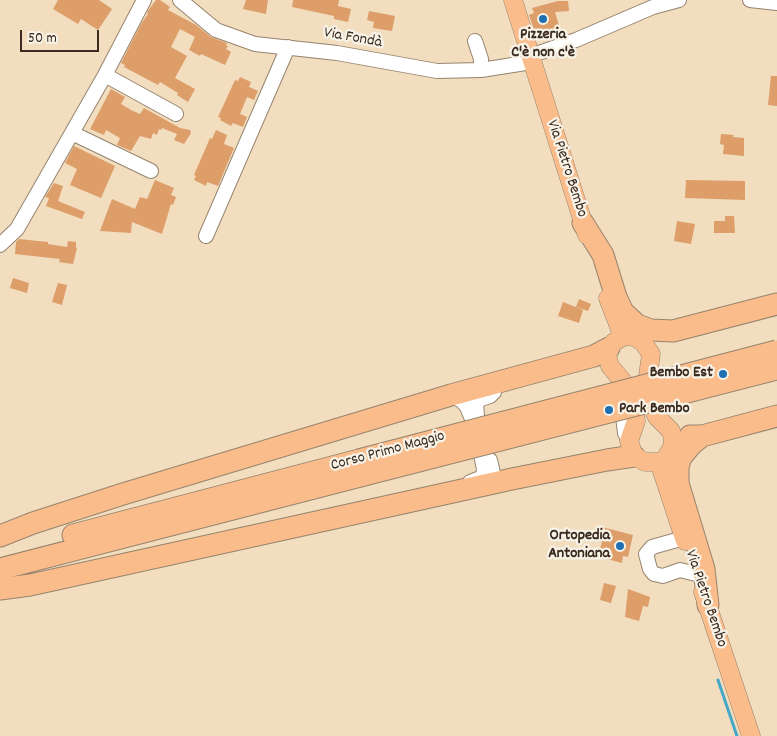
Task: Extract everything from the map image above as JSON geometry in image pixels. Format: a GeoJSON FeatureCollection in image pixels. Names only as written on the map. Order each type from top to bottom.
{"type":"FeatureCollection","features":[{"type":"Feature","properties":{"kind":"highway"},"geometry":{"type":"LineString","coordinates":[[583,223],[603,255],[623,312],[637,325],[651,330],[673,331],[774,306]]}},
{"type":"Feature","properties":{"kind":"highway"},"geometry":{"type":"LineString","coordinates":[[644,342],[660,339],[673,331]]}},
{"type":"Feature","properties":{"kind":"highway"},"geometry":{"type":"LineString","coordinates":[[0,536],[33,523],[114,497],[451,395],[594,356],[616,342]]}},
{"type":"Feature","properties":{"kind":"highway","name":"Corso Primo Maggio"},"geometry":{"type":"LineString","coordinates":[[0,569],[777,351]]}},
{"type":"Feature","properties":{"kind":"highway","name":"Corso Primo Maggio"},"geometry":{"type":"LineString","coordinates":[[0,554],[777,369]]}},
{"type":"Feature","properties":{"kind":"highway"},"geometry":{"type":"LineString","coordinates":[[665,455],[677,442],[690,436],[702,436],[777,416]]}},
{"type":"Feature","properties":{"kind":"highway"},"geometry":{"type":"LineString","coordinates":[[702,436],[681,457],[678,483],[704,569],[708,605]]}},
{"type":"Feature","properties":{"kind":"highway"},"geometry":{"type":"LineString","coordinates":[[0,588],[49,581],[512,479],[607,460],[632,448]]}},
{"type":"Feature","properties":{"kind":"main road","name":"Via Pietro Bembo"},"geometry":{"type":"LineString","coordinates":[[512,0],[605,292],[616,342],[607,355],[610,366],[615,374],[629,389],[635,413],[636,421],[632,448]]}},
{"type":"Feature","properties":{"kind":"main road"},"geometry":{"type":"LineString","coordinates":[[616,342],[632,336],[644,342]]}},
{"type":"Feature","properties":{"kind":"main road","name":"Via Pietro Bembo"},"geometry":{"type":"LineString","coordinates":[[644,342],[651,354],[647,383],[654,411],[657,417],[666,425],[673,439],[665,455],[684,538],[751,736]]}},
{"type":"Feature","properties":{"kind":"main road"},"geometry":{"type":"LineString","coordinates":[[632,448],[645,462],[665,455]]}},
{"type":"Feature","properties":{"kind":"street"},"geometry":{"type":"LineString","coordinates":[[0,245],[17,229],[105,75],[144,0]]}},
{"type":"Feature","properties":{"kind":"street","name":"Via Fondà"},"geometry":{"type":"LineString","coordinates":[[180,0],[216,30],[255,44],[337,53],[437,71],[482,70],[531,59],[653,7],[679,0]]}},
{"type":"Feature","properties":{"kind":"street"},"geometry":{"type":"LineString","coordinates":[[750,0],[777,3]]}},
{"type":"Feature","properties":{"kind":"street"},"geometry":{"type":"LineString","coordinates":[[475,42],[481,59],[482,70]]}},
{"type":"Feature","properties":{"kind":"street"},"geometry":{"type":"LineString","coordinates":[[206,236],[288,47]]}},
{"type":"Feature","properties":{"kind":"street"},"geometry":{"type":"LineString","coordinates":[[105,75],[176,114]]}},
{"type":"Feature","properties":{"kind":"street"},"geometry":{"type":"LineString","coordinates":[[72,133],[151,171]]}},
{"type":"Feature","properties":{"kind":"street"},"geometry":{"type":"LineString","coordinates":[[475,426],[477,416],[476,402],[490,396],[494,392],[495,383]]}},
{"type":"Feature","properties":{"kind":"street"},"geometry":{"type":"LineString","coordinates":[[451,395],[462,401],[468,408],[475,426],[484,469],[483,477],[468,482],[457,491]]}},
{"type":"Feature","properties":{"kind":"street"},"geometry":{"type":"LineString","coordinates":[[481,455],[490,460],[494,477],[502,480],[512,479]]}},
{"type":"Feature","properties":{"kind":"street"},"geometry":{"type":"LineString","coordinates":[[684,538],[652,547],[646,554],[650,569],[654,574],[663,576],[680,570],[696,574]]}},
{"type":"Feature","properties":{"kind":"building"},"geometry":{"type":"Polygon","coordinates":[[[58,0],[99,0],[112,9],[98,30],[81,19],[78,24],[53,9],[58,0]]]}},
{"type":"Feature","properties":{"kind":"building"},"geometry":{"type":"Polygon","coordinates":[[[156,0],[160,0],[170,7],[168,10],[196,25],[211,37],[227,43],[226,49],[231,52],[225,65],[201,54],[200,56],[189,50],[195,37],[180,29],[171,47],[187,56],[175,78],[195,89],[188,102],[177,95],[178,93],[160,82],[158,85],[124,67],[125,65],[121,63],[148,14],[147,12],[156,0]]]}},
{"type":"Feature","properties":{"kind":"building"},"geometry":{"type":"Polygon","coordinates":[[[246,0],[268,0],[266,14],[243,9],[246,0]]]}},
{"type":"Feature","properties":{"kind":"building"},"geometry":{"type":"Polygon","coordinates":[[[293,0],[339,0],[338,6],[351,9],[348,22],[334,19],[334,16],[292,7],[293,0]]]}},
{"type":"Feature","properties":{"kind":"building","name":"Pizzeria C'è non c'è"},"geometry":{"type":"Polygon","coordinates":[[[558,1],[568,1],[569,11],[555,12],[560,29],[536,36],[529,15],[534,13],[532,8],[558,1]]]}},
{"type":"Feature","properties":{"kind":"building"},"geometry":{"type":"Polygon","coordinates":[[[369,11],[395,16],[392,31],[373,28],[374,22],[367,20],[369,11]]]}},
{"type":"Feature","properties":{"kind":"building"},"geometry":{"type":"Polygon","coordinates":[[[771,76],[777,76],[777,106],[768,105],[771,76]]]}},
{"type":"Feature","properties":{"kind":"building"},"geometry":{"type":"Polygon","coordinates":[[[240,77],[251,82],[249,87],[258,91],[254,100],[247,97],[240,114],[247,117],[243,127],[233,123],[231,126],[218,117],[235,80],[238,81],[240,77]]]}},
{"type":"Feature","properties":{"kind":"building"},"geometry":{"type":"Polygon","coordinates":[[[111,89],[125,97],[121,104],[131,110],[140,114],[144,108],[180,128],[190,130],[191,133],[184,144],[174,140],[177,134],[162,128],[161,130],[159,129],[157,135],[153,133],[151,139],[140,136],[131,151],[117,145],[120,138],[106,130],[104,135],[90,129],[111,89]]]}},
{"type":"Feature","properties":{"kind":"building"},"geometry":{"type":"Polygon","coordinates":[[[216,130],[227,135],[224,144],[234,148],[218,186],[207,182],[206,186],[194,180],[196,176],[194,175],[210,138],[212,139],[216,130]]]}},
{"type":"Feature","properties":{"kind":"building"},"geometry":{"type":"Polygon","coordinates":[[[721,134],[744,138],[744,156],[723,154],[724,145],[720,144],[721,134]]]}},
{"type":"Feature","properties":{"kind":"building"},"geometry":{"type":"Polygon","coordinates":[[[74,146],[115,166],[101,198],[70,185],[77,169],[65,163],[74,146]]]}},
{"type":"Feature","properties":{"kind":"building"},"geometry":{"type":"Polygon","coordinates":[[[155,180],[174,188],[171,195],[176,197],[173,205],[171,204],[162,234],[132,222],[131,233],[100,231],[112,199],[135,209],[140,197],[147,199],[155,180]]]}},
{"type":"Feature","properties":{"kind":"building"},"geometry":{"type":"Polygon","coordinates":[[[686,180],[745,181],[745,200],[685,198],[686,180]]]}},
{"type":"Feature","properties":{"kind":"building"},"geometry":{"type":"Polygon","coordinates":[[[54,183],[63,186],[58,201],[85,212],[82,219],[46,206],[49,198],[45,197],[54,183]]]}},
{"type":"Feature","properties":{"kind":"building"},"geometry":{"type":"Polygon","coordinates":[[[725,216],[734,216],[735,233],[714,233],[714,221],[725,221],[725,216]]]}},
{"type":"Feature","properties":{"kind":"building"},"geometry":{"type":"Polygon","coordinates":[[[677,221],[695,224],[691,244],[674,241],[677,221]]]}},
{"type":"Feature","properties":{"kind":"building"},"geometry":{"type":"Polygon","coordinates":[[[19,239],[48,242],[48,244],[67,247],[68,241],[76,242],[77,248],[73,264],[59,262],[60,259],[15,254],[16,242],[19,239]]]}},
{"type":"Feature","properties":{"kind":"building"},"geometry":{"type":"Polygon","coordinates":[[[13,278],[29,283],[27,293],[10,288],[13,278]]]}},
{"type":"Feature","properties":{"kind":"building"},"geometry":{"type":"Polygon","coordinates":[[[58,283],[67,285],[62,305],[52,302],[58,283]]]}},
{"type":"Feature","properties":{"kind":"building"},"geometry":{"type":"Polygon","coordinates":[[[579,299],[591,304],[588,311],[576,307],[579,299]]]}},
{"type":"Feature","properties":{"kind":"building"},"geometry":{"type":"Polygon","coordinates":[[[563,302],[583,310],[579,323],[558,316],[563,302]]]}},
{"type":"Feature","properties":{"kind":"building"},"geometry":{"type":"Polygon","coordinates":[[[598,526],[633,535],[628,557],[623,556],[622,563],[607,559],[609,551],[600,549],[602,542],[594,540],[598,526]]]}},
{"type":"Feature","properties":{"kind":"building"},"geometry":{"type":"Polygon","coordinates":[[[604,583],[616,586],[611,603],[600,600],[604,583]]]}},
{"type":"Feature","properties":{"kind":"building"},"geometry":{"type":"Polygon","coordinates":[[[628,589],[650,597],[648,607],[643,606],[639,621],[625,617],[628,589]]]}},
{"type":"Feature","properties":{"kind":"waterway"},"geometry":{"type":"LineString","coordinates":[[718,680],[737,736]]}},
{"type":"Feature","properties":{"kind":"place","name":"Pizzeria C'è non c'è"},"geometry":{"type":"Point","coordinates":[543,19]}},
{"type":"Feature","properties":{"kind":"place","name":"Bembo Est"},"geometry":{"type":"Point","coordinates":[723,374]}},
{"type":"Feature","properties":{"kind":"place","name":"Park Bembo"},"geometry":{"type":"Point","coordinates":[609,410]}},
{"type":"Feature","properties":{"kind":"place","name":"Ortopedia Antoniana"},"geometry":{"type":"Point","coordinates":[620,546]}}]}
